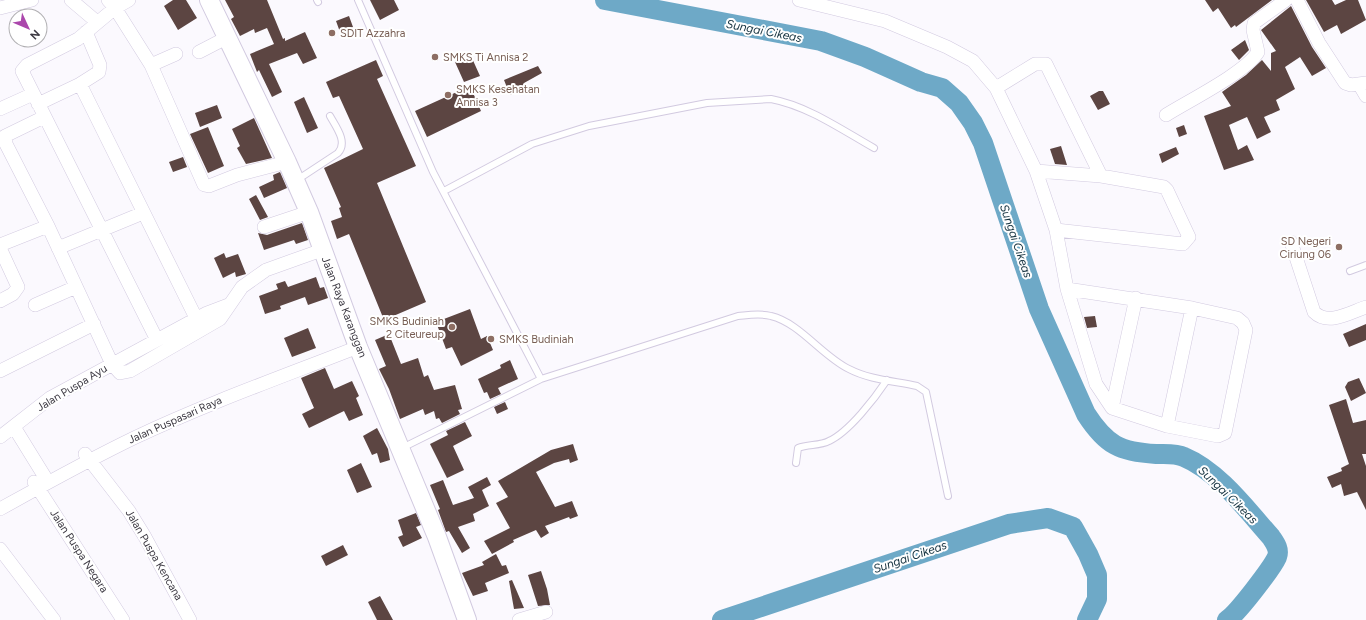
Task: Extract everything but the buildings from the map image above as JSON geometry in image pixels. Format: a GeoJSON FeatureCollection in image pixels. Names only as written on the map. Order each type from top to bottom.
{"type":"FeatureCollection","features":[{"type":"Feature","properties":{"kind":"street"},"geometry":{"type":"LineString","coordinates":[[0,8],[32,0]]}},
{"type":"Feature","properties":{"kind":"street"},"geometry":{"type":"LineString","coordinates":[[71,0],[97,22]]}},
{"type":"Feature","properties":{"kind":"street"},"geometry":{"type":"LineString","coordinates":[[129,0],[112,4],[97,22],[86,32],[64,47],[24,66],[22,73],[156,340]]}},
{"type":"Feature","properties":{"kind":"street","name":"Jalan Raya Karanggan"},"geometry":{"type":"LineString","coordinates":[[209,0],[296,181],[309,212],[357,342],[440,543],[467,620]]}},
{"type":"Feature","properties":{"kind":"street"},"geometry":{"type":"LineString","coordinates":[[799,0],[885,21],[947,46],[973,61],[996,88],[1036,171],[1056,230],[1067,289],[1096,384],[1112,408],[1167,426],[1222,435],[1225,433],[1246,330],[1243,323],[1237,318],[1192,308],[1136,298],[1067,289]]}},
{"type":"Feature","properties":{"kind":"street"},"geometry":{"type":"LineString","coordinates":[[1166,115],[1235,73],[1252,59],[1258,52],[1253,30],[1254,24],[1286,0]]}},
{"type":"Feature","properties":{"kind":"street"},"geometry":{"type":"LineString","coordinates":[[1297,0],[1319,43],[1342,79],[1351,85],[1363,83],[1366,96]]}},
{"type":"Feature","properties":{"kind":"street"},"geometry":{"type":"LineString","coordinates":[[112,4],[151,65],[204,185],[209,186],[237,175],[287,162]]}},
{"type":"Feature","properties":{"kind":"street"},"geometry":{"type":"LineString","coordinates":[[0,109],[80,84],[96,75],[100,69],[86,32]]}},
{"type":"Feature","properties":{"kind":"street"},"geometry":{"type":"LineString","coordinates":[[199,52],[228,37]]}},
{"type":"Feature","properties":{"kind":"street"},"geometry":{"type":"LineString","coordinates":[[151,65],[176,54]]}},
{"type":"Feature","properties":{"kind":"street"},"geometry":{"type":"LineString","coordinates":[[996,88],[1035,64],[1046,64],[1100,176]]}},
{"type":"Feature","properties":{"kind":"street"},"geometry":{"type":"LineString","coordinates":[[80,84],[196,318]]}},
{"type":"Feature","properties":{"kind":"street"},"geometry":{"type":"LineString","coordinates":[[44,117],[5,136],[4,139],[48,226],[112,364],[120,373],[130,372],[214,323],[224,315],[228,305],[242,287],[257,275],[266,270],[322,250]]}},
{"type":"Feature","properties":{"kind":"street"},"geometry":{"type":"LineString","coordinates":[[1036,171],[1100,176],[1164,187],[1167,190],[1189,237],[1183,244],[1056,230]]}},
{"type":"Feature","properties":{"kind":"street"},"geometry":{"type":"LineString","coordinates":[[264,227],[309,212]]}},
{"type":"Feature","properties":{"kind":"street"},"geometry":{"type":"LineString","coordinates":[[58,248],[143,213]]}},
{"type":"Feature","properties":{"kind":"street"},"geometry":{"type":"LineString","coordinates":[[0,245],[48,226]]}},
{"type":"Feature","properties":{"kind":"street"},"geometry":{"type":"LineString","coordinates":[[1291,242],[1314,312],[1319,317],[1330,319],[1366,307]]}},
{"type":"Feature","properties":{"kind":"street"},"geometry":{"type":"LineString","coordinates":[[0,248],[18,287],[14,294],[0,301]]}},
{"type":"Feature","properties":{"kind":"street"},"geometry":{"type":"LineString","coordinates":[[35,306],[76,287]]}},
{"type":"Feature","properties":{"kind":"street"},"geometry":{"type":"LineString","coordinates":[[1112,408],[1136,298]]}},
{"type":"Feature","properties":{"kind":"street","name":"Jalan Puspa Ayu"},"geometry":{"type":"LineString","coordinates":[[0,437],[50,398],[196,318],[228,305]]}},
{"type":"Feature","properties":{"kind":"street"},"geometry":{"type":"LineString","coordinates":[[1167,426],[1192,308]]}},
{"type":"Feature","properties":{"kind":"street"},"geometry":{"type":"LineString","coordinates":[[0,371],[94,324]]}},
{"type":"Feature","properties":{"kind":"street","name":"Jalan Puspasari Raya"},"geometry":{"type":"LineString","coordinates":[[0,502],[87,457],[357,342]]}},
{"type":"Feature","properties":{"kind":"street"},"geometry":{"type":"LineString","coordinates":[[14,427],[37,484]]}},
{"type":"Feature","properties":{"kind":"street","name":"Jalan Puspa Kencana"},"geometry":{"type":"LineString","coordinates":[[87,457],[129,511],[145,537],[190,620]]}},
{"type":"Feature","properties":{"kind":"street","name":"Jalan Puspasari Raya"},"geometry":{"type":"LineString","coordinates":[[0,510],[37,484]]}},
{"type":"Feature","properties":{"kind":"street","name":"Jalan Puspa Negara"},"geometry":{"type":"LineString","coordinates":[[37,484],[108,602],[123,620]]}},
{"type":"Feature","properties":{"kind":"street"},"geometry":{"type":"LineString","coordinates":[[0,549],[54,620]]}},
{"type":"Feature","properties":{"kind":"street","name":"Jalan Puspa Negara"},"geometry":{"type":"LineString","coordinates":[[108,602],[115,620]]}},
{"type":"Feature","properties":{"kind":"street"},"geometry":{"type":"LineString","coordinates":[[519,620],[546,612]]}},
{"type":"Feature","properties":{"kind":"lane"},"geometry":{"type":"LineString","coordinates":[[358,0],[434,172],[541,379]]}},
{"type":"Feature","properties":{"kind":"lane"},"geometry":{"type":"LineString","coordinates":[[444,191],[532,144],[589,126],[707,103],[771,99],[780,101],[815,115],[874,148]]}},
{"type":"Feature","properties":{"kind":"lane"},"geometry":{"type":"LineString","coordinates":[[296,181],[338,153],[342,148],[343,142],[330,116]]}},
{"type":"Feature","properties":{"kind":"lane"},"geometry":{"type":"LineString","coordinates":[[1350,270],[1366,265]]}},
{"type":"Feature","properties":{"kind":"lane"},"geometry":{"type":"LineString","coordinates":[[402,448],[541,379],[738,316],[758,314],[772,316],[786,322],[838,363],[850,370],[917,386],[926,392],[948,496]]}},
{"type":"Feature","properties":{"kind":"lane"},"geometry":{"type":"LineString","coordinates":[[796,463],[798,448],[824,443],[836,437],[868,405],[888,380]]}},
{"type":"Feature","properties":{"kind":"waterway","name":"Sungai Cikeas"},"geometry":{"type":"LineString","coordinates":[[605,0],[821,41],[865,57],[921,82],[942,88],[959,103],[973,123],[983,143],[1039,309],[1086,414],[1093,425],[1107,440],[1123,449],[1143,453],[1178,455],[1197,463],[1220,481],[1231,492],[1271,537],[1275,544],[1278,554],[1274,563],[1246,600],[1227,620]]}},
{"type":"Feature","properties":{"kind":"waterway","name":"Sungai Cikeas"},"geometry":{"type":"LineString","coordinates":[[722,620],[1009,524],[1048,518],[1073,527],[1088,554],[1097,575],[1097,599],[1087,620]]}},
{"type":"Feature","properties":{"kind":"place","name":"SDIT Azzahra"},"geometry":{"type":"Point","coordinates":[332,33]}},
{"type":"Feature","properties":{"kind":"place","name":"SMKS Ti Annisa 2"},"geometry":{"type":"Point","coordinates":[435,57]}},
{"type":"Feature","properties":{"kind":"place","name":"SMKS Kesehatan Annisa 3"},"geometry":{"type":"Point","coordinates":[448,95]}},
{"type":"Feature","properties":{"kind":"place","name":"SD Negeri Ciriung 06"},"geometry":{"type":"Point","coordinates":[1339,247]}},
{"type":"Feature","properties":{"kind":"place","name":"SMKS Budiniah 2 Citeureup"},"geometry":{"type":"Point","coordinates":[452,327]}},
{"type":"Feature","properties":{"kind":"place","name":"SMKS Budiniah"},"geometry":{"type":"Point","coordinates":[491,339]}}]}
